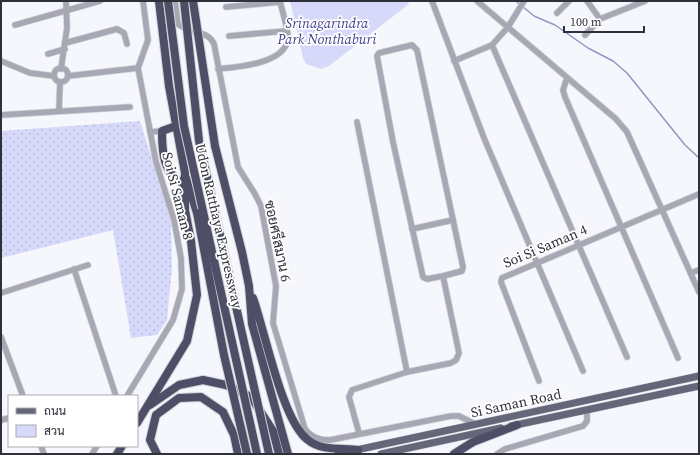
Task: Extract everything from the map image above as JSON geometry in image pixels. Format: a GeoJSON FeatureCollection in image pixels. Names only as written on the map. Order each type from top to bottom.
{"type":"FeatureCollection","features":[{"type":"Feature","properties":{"kind":"highway"},"geometry":{"type":"LineString","coordinates":[[159,1],[169,86],[185,174],[197,213],[224,355],[247,454]]}},
{"type":"Feature","properties":{"kind":"highway","name":"Udon Ratthaya Expressway"},"geometry":{"type":"LineString","coordinates":[[168,1],[184,126],[257,454]]}},
{"type":"Feature","properties":{"kind":"highway","name":"Udon Ratthaya Expressway"},"geometry":{"type":"LineString","coordinates":[[184,1],[199,141],[269,454]]}},
{"type":"Feature","properties":{"kind":"highway"},"geometry":{"type":"LineString","coordinates":[[193,1],[215,146],[238,232],[249,286],[252,324],[288,454]]}},
{"type":"Feature","properties":{"kind":"highway"},"geometry":{"type":"LineString","coordinates":[[176,126],[162,131],[162,151],[169,171],[175,180],[183,183]]}},
{"type":"Feature","properties":{"kind":"highway"},"geometry":{"type":"LineString","coordinates":[[138,421],[187,341],[198,296],[185,210],[183,183],[185,174]]}},
{"type":"Feature","properties":{"kind":"highway"},"geometry":{"type":"LineString","coordinates":[[249,286],[261,321],[280,388],[293,422],[299,431],[315,444],[328,448],[358,450]]}},
{"type":"Feature","properties":{"kind":"highway"},"geometry":{"type":"LineString","coordinates":[[148,406],[179,385],[203,380],[226,385],[252,397],[273,431],[279,454]]}},
{"type":"Feature","properties":{"kind":"highway"},"geometry":{"type":"LineString","coordinates":[[157,454],[150,440],[156,415],[179,398],[201,397],[223,412],[234,435],[238,454]]}},
{"type":"Feature","properties":{"kind":"highway"},"geometry":{"type":"LineString","coordinates":[[454,454],[473,442],[517,425]]}},
{"type":"Feature","properties":{"kind":"main road","name":"Si Saman Road"},"geometry":{"type":"LineString","coordinates":[[338,454],[358,450],[369,451],[475,424],[699,376]]}},
{"type":"Feature","properties":{"kind":"main road","name":"Si Saman Road"},"geometry":{"type":"LineString","coordinates":[[381,454],[699,386]]}},
{"type":"Feature","properties":{"kind":"street"},"geometry":{"type":"LineString","coordinates":[[61,69],[65,46],[66,1]]}},
{"type":"Feature","properties":{"kind":"street"},"geometry":{"type":"LineString","coordinates":[[15,25],[100,1]]}},
{"type":"Feature","properties":{"kind":"street"},"geometry":{"type":"LineString","coordinates":[[68,76],[138,68],[148,40],[143,1]]}},
{"type":"Feature","properties":{"kind":"street","name":"ซอยศรีสมาน 6"},"geometry":{"type":"LineString","coordinates":[[175,1],[178,24],[182,28],[212,38],[238,167],[261,206],[276,286],[273,323],[305,429],[311,436],[317,439],[330,440],[359,433],[451,416],[459,416],[475,424]]}},
{"type":"Feature","properties":{"kind":"street"},"geometry":{"type":"LineString","coordinates":[[432,1],[454,62],[583,371]]}},
{"type":"Feature","properties":{"kind":"street"},"geometry":{"type":"LineString","coordinates":[[477,1],[616,119],[627,132],[699,292]]}},
{"type":"Feature","properties":{"kind":"street"},"geometry":{"type":"LineString","coordinates":[[557,13],[569,1]]}},
{"type":"Feature","properties":{"kind":"street"},"geometry":{"type":"LineString","coordinates":[[586,1],[600,19]]}},
{"type":"Feature","properties":{"kind":"street"},"geometry":{"type":"LineString","coordinates":[[585,35],[600,19],[645,1]]}},
{"type":"Feature","properties":{"kind":"street"},"geometry":{"type":"LineString","coordinates":[[218,69],[253,65],[269,59],[285,47],[288,38],[280,2],[226,7]]}},
{"type":"Feature","properties":{"kind":"street"},"geometry":{"type":"LineString","coordinates":[[454,62],[492,45],[508,27],[523,2]]}},
{"type":"Feature","properties":{"kind":"street"},"geometry":{"type":"LineString","coordinates":[[48,54],[65,46],[117,29],[124,33],[126,44]]}},
{"type":"Feature","properties":{"kind":"street"},"geometry":{"type":"LineString","coordinates":[[229,36],[286,31]]}},
{"type":"Feature","properties":{"kind":"street"},"geometry":{"type":"LineString","coordinates":[[412,45],[417,50],[453,220],[463,270],[427,279],[423,277],[412,229],[377,55],[379,53],[412,45]]}},
{"type":"Feature","properties":{"kind":"street"},"geometry":{"type":"LineString","coordinates":[[492,45],[627,357]]}},
{"type":"Feature","properties":{"kind":"street"},"geometry":{"type":"LineString","coordinates":[[1,62],[30,73],[54,76],[56,80],[60,82]]}},
{"type":"Feature","properties":{"kind":"street","name":"Soi Si Saman 8"},"geometry":{"type":"LineString","coordinates":[[128,395],[173,320],[182,289],[181,258],[174,220],[156,162],[138,68]]}},
{"type":"Feature","properties":{"kind":"street"},"geometry":{"type":"LineString","coordinates":[[54,76],[56,70],[61,69],[66,71],[68,76]]}},
{"type":"Feature","properties":{"kind":"street"},"geometry":{"type":"LineString","coordinates":[[60,82],[65,81],[68,76]]}},
{"type":"Feature","properties":{"kind":"street"},"geometry":{"type":"LineString","coordinates":[[567,78],[563,90],[678,358]]}},
{"type":"Feature","properties":{"kind":"street"},"geometry":{"type":"LineString","coordinates":[[59,111],[60,82]]}},
{"type":"Feature","properties":{"kind":"street"},"geometry":{"type":"LineString","coordinates":[[1,115],[130,107]]}},
{"type":"Feature","properties":{"kind":"street"},"geometry":{"type":"LineString","coordinates":[[357,122],[407,372]]}},
{"type":"Feature","properties":{"kind":"street"},"geometry":{"type":"LineString","coordinates":[[150,132],[162,131]]}},
{"type":"Feature","properties":{"kind":"street","name":"Soi Si Saman 4"},"geometry":{"type":"LineString","coordinates":[[539,381],[501,280],[504,276],[699,194]]}},
{"type":"Feature","properties":{"kind":"street"},"geometry":{"type":"LineString","coordinates":[[412,229],[453,220]]}},
{"type":"Feature","properties":{"kind":"street"},"geometry":{"type":"LineString","coordinates":[[1,293],[88,265]]}},
{"type":"Feature","properties":{"kind":"street"},"geometry":{"type":"LineString","coordinates":[[74,269],[116,395]]}},
{"type":"Feature","properties":{"kind":"street"},"geometry":{"type":"LineString","coordinates":[[691,274],[699,270]]}},
{"type":"Feature","properties":{"kind":"street"},"geometry":{"type":"LineString","coordinates":[[359,433],[349,393],[357,388],[407,372],[451,363],[458,357],[459,353],[443,276]]}},
{"type":"Feature","properties":{"kind":"street"},"geometry":{"type":"LineString","coordinates":[[1,336],[23,395]]}},
{"type":"Feature","properties":{"kind":"street"},"geometry":{"type":"LineString","coordinates":[[497,454],[505,449],[583,426],[587,421],[587,410]]}},
{"type":"Feature","properties":{"kind":"green space","name":"Srinagarindra Park Nonthaburi"},"geometry":{"type":"Polygon","coordinates":[[[290,1],[407,1],[409,4],[329,66],[321,69],[306,64],[303,58],[290,1]]]}},
{"type":"Feature","properties":{"kind":"green space"},"geometry":{"type":"Polygon","coordinates":[[[140,121],[171,219],[172,268],[167,320],[157,335],[131,338],[113,230],[1,258],[1,131],[140,121]]]}},
{"type":"Feature","properties":{"kind":"waterway"},"geometry":{"type":"LineString","coordinates":[[516,1],[519,4]]}},
{"type":"Feature","properties":{"kind":"waterway"},"geometry":{"type":"LineString","coordinates":[[522,6],[534,16],[555,25],[588,48],[613,61],[627,73],[685,145],[699,158]]}}]}
